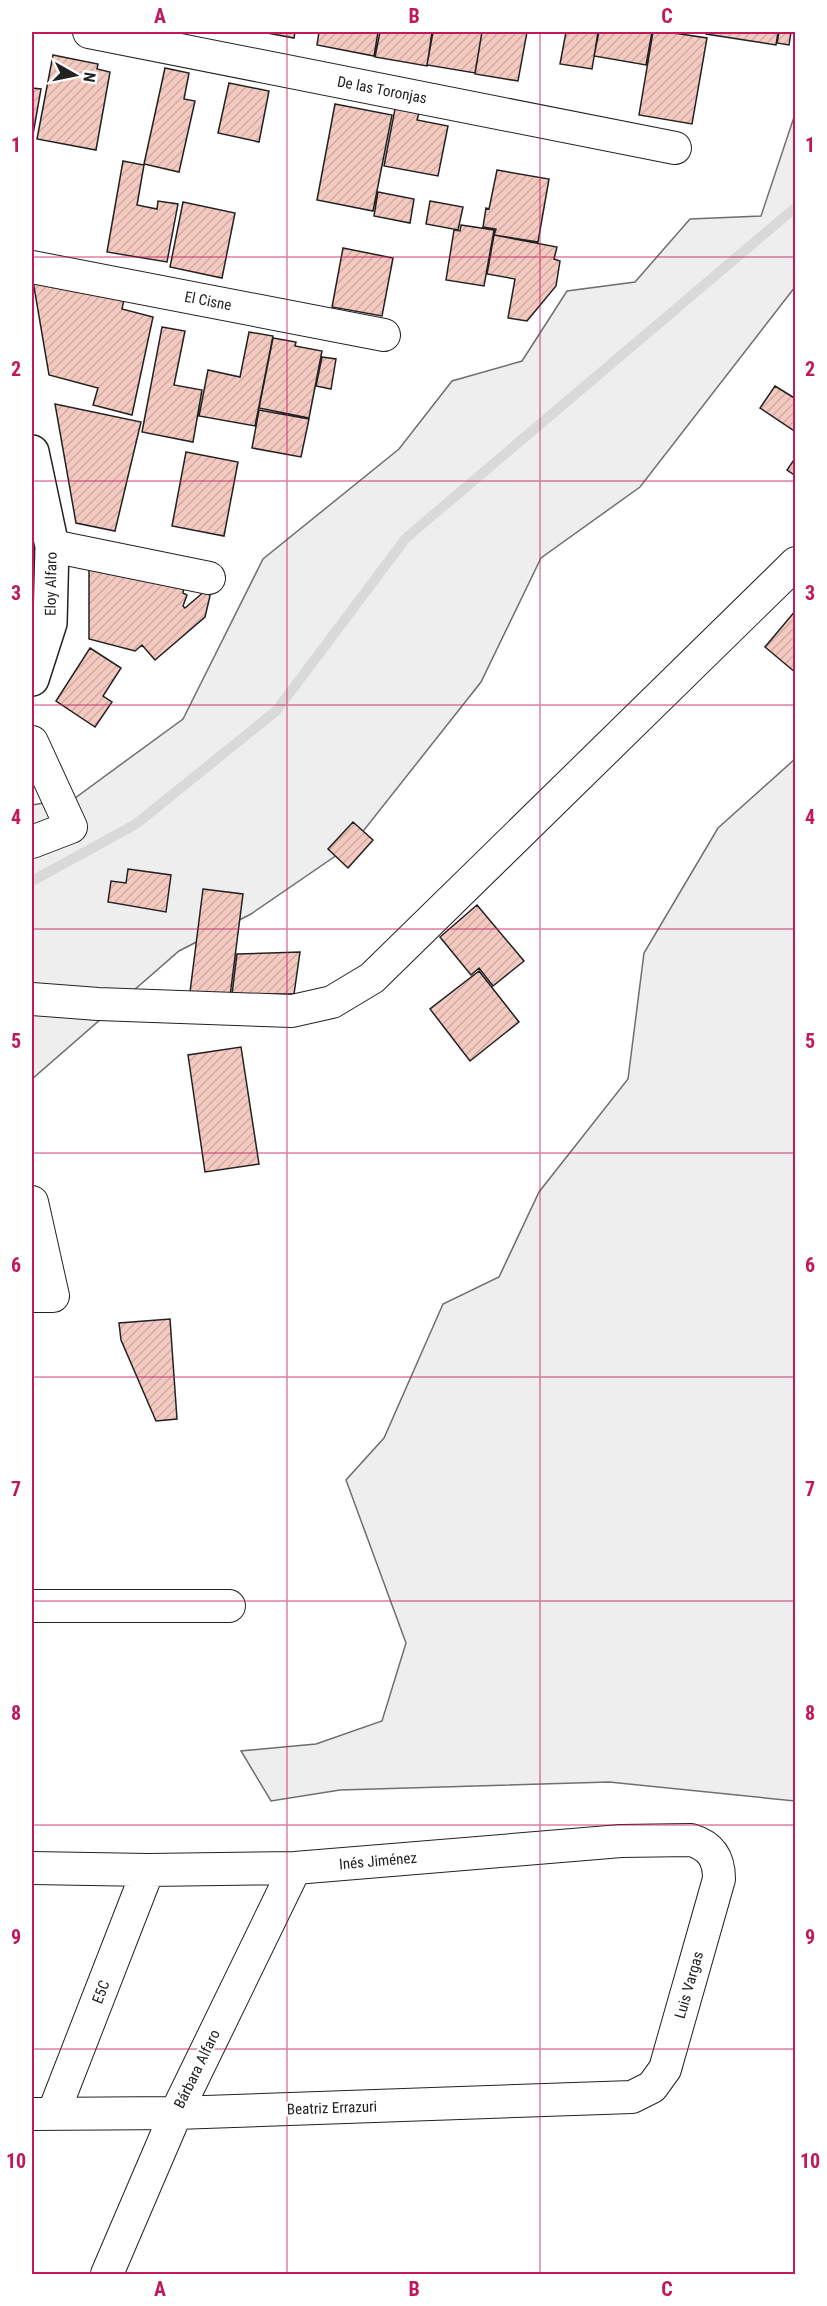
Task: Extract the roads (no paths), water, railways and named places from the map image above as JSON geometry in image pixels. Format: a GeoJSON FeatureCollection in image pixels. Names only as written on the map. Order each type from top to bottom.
{"type":"FeatureCollection","features":[{"type":"Feature","properties":{"kind":"street","name":"De las Toronjas"},"geometry":{"type":"LineString","coordinates":[[89,32],[675,148]]}},
{"type":"Feature","properties":{"kind":"street","name":"El Cisne"},"geometry":{"type":"LineString","coordinates":[[32,267],[384,335]]}},
{"type":"Feature","properties":{"kind":"street","name":"Eloy Alfaro"},"geometry":{"type":"LineString","coordinates":[[32,452],[36,497],[52,546],[51,623],[32,679]]}},
{"type":"Feature","properties":{"kind":"street"},"geometry":{"type":"LineString","coordinates":[[52,546],[208,578]]}},
{"type":"Feature","properties":{"kind":"street"},"geometry":{"type":"LineString","coordinates":[[32,999],[98,1004],[292,1011],[332,1002],[372,978],[795,563]]}},
{"type":"Feature","properties":{"kind":"street"},"geometry":{"type":"LineString","coordinates":[[32,742],[71,827],[32,842]]}},
{"type":"Feature","properties":{"kind":"street"},"geometry":{"type":"LineString","coordinates":[[32,1202],[53,1296],[32,1296]]}},
{"type":"Feature","properties":{"kind":"street"},"geometry":{"type":"LineString","coordinates":[[32,1605],[229,1606]]}},
{"type":"Feature","properties":{"kind":"street","name":"Inés Jiménez"},"geometry":{"type":"LineString","coordinates":[[32,1868],[148,1870],[295,1868],[621,1841],[690,1839],[701,1843],[716,1858]]}},
{"type":"Feature","properties":{"kind":"street","name":"Luis Vargas"},"geometry":{"type":"LineString","coordinates":[[632,2097],[652,2087],[665,2069],[719,1879],[716,1858]]}},
{"type":"Feature","properties":{"kind":"street","name":"Bárbara Alfaro"},"geometry":{"type":"LineString","coordinates":[[107,2274],[176,2113],[295,1868]]}},
{"type":"Feature","properties":{"kind":"street","name":"E5C"},"geometry":{"type":"LineString","coordinates":[[42,2114],[148,1870]]}},
{"type":"Feature","properties":{"kind":"street","name":"Beatriz Errazuri"},"geometry":{"type":"LineString","coordinates":[[42,2114],[176,2113],[632,2097]]}},
{"type":"Feature","properties":{"kind":"waterway"},"geometry":{"type":"LineString","coordinates":[[32,881],[136,824],[276,711],[406,538],[796,207]]}}]}
